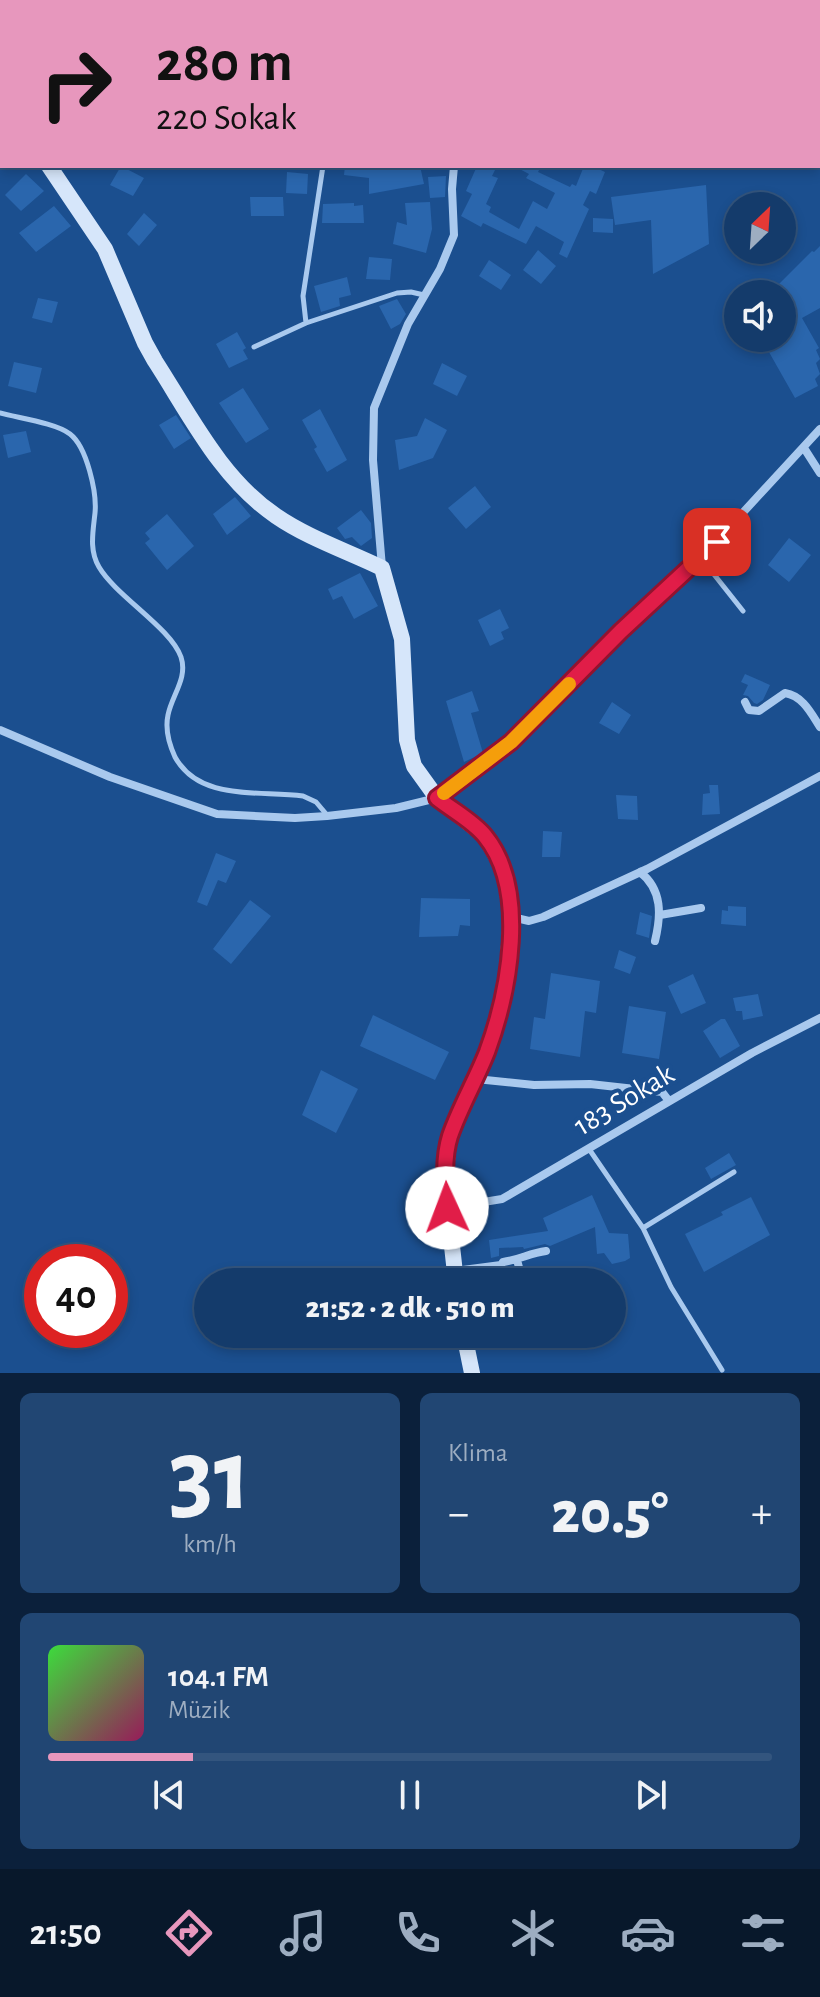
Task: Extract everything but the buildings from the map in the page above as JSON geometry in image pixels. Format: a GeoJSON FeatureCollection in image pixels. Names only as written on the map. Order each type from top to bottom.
{"type":"FeatureCollection","features":[{"type":"Feature","properties":{"kind":"street"},"geometry":{"type":"LineString","coordinates":[[50,168],[105,249],[150,352],[232,477],[277,517],[382,568]]}},
{"type":"Feature","properties":{"kind":"street"},"geometry":{"type":"LineString","coordinates":[[453,168],[454,235],[440,269],[389,366],[374,408],[373,460],[382,568],[402,639],[410,753],[421,779],[437,798],[485,836],[504,870],[511,917],[501,1007],[449,1138],[445,1183],[454,1268]]}},
{"type":"Feature","properties":{"kind":"street"},"geometry":{"type":"LineString","coordinates":[[0,730],[110,777],[217,814],[295,818],[327,816],[396,808],[437,798],[511,742],[621,631],[701,558],[820,429]]}},
{"type":"Feature","properties":{"kind":"street"},"geometry":{"type":"LineString","coordinates":[[804,448],[820,473]]}},
{"type":"Feature","properties":{"kind":"street"},"geometry":{"type":"LineString","coordinates":[[745,702],[749,710],[759,711],[785,693],[792,694],[798,697],[820,727]]}},
{"type":"Feature","properties":{"kind":"street"},"geometry":{"type":"LineString","coordinates":[[511,917],[529,921],[543,917],[640,872],[820,776]]}},
{"type":"Feature","properties":{"kind":"street"},"geometry":{"type":"LineString","coordinates":[[640,872],[651,880],[657,894],[660,915],[655,941]]}},
{"type":"Feature","properties":{"kind":"street"},"geometry":{"type":"LineString","coordinates":[[660,915],[701,908]]}},
{"type":"Feature","properties":{"kind":"street","name":"183 Sokak"},"geometry":{"type":"LineString","coordinates":[[447,1208],[502,1199],[752,1053],[820,1018]]}},
{"type":"Feature","properties":{"kind":"street"},"geometry":{"type":"LineString","coordinates":[[475,1079],[534,1085],[590,1084],[662,1092],[669,1101]]}},
{"type":"Feature","properties":{"kind":"street"},"geometry":{"type":"LineString","coordinates":[[486,1268],[546,1251]]}},
{"type":"Feature","properties":{"kind":"street"},"geometry":{"type":"LineString","coordinates":[[517,1260],[519,1268]]}},
{"type":"Feature","properties":{"kind":"street"},"geometry":{"type":"LineString","coordinates":[[467,1348],[472,1373]]}},
{"type":"Feature","properties":{"kind":"lane"},"geometry":{"type":"LineString","coordinates":[[306,323],[303,296],[323,168]]}},
{"type":"Feature","properties":{"kind":"lane"},"geometry":{"type":"LineString","coordinates":[[254,347],[306,323],[397,293],[425,295]]}},
{"type":"Feature","properties":{"kind":"lane"},"geometry":{"type":"LineString","coordinates":[[0,413],[66,432],[76,441],[95,487],[92,542],[98,566],[180,654],[183,674],[170,709],[167,729],[172,750],[181,766],[203,784],[221,790],[303,796],[316,802],[327,816]]}},
{"type":"Feature","properties":{"kind":"lane"},"geometry":{"type":"LineString","coordinates":[[701,558],[743,611]]}},
{"type":"Feature","properties":{"kind":"lane"},"geometry":{"type":"LineString","coordinates":[[589,1149],[643,1228],[671,1287],[722,1370]]}},
{"type":"Feature","properties":{"kind":"lane"},"geometry":{"type":"LineString","coordinates":[[643,1228],[734,1172]]}},
{"type":"Feature","properties":{"kind":"slow traffic"},"geometry":{"type":"LineString","coordinates":[[444,793],[511,742],[569,684]]}},
{"type":"Feature","properties":{"kind":"route"},"geometry":{"type":"LineString","coordinates":[[447,1208],[445,1183],[449,1138],[487,1053],[501,1007],[511,917],[504,870],[485,836],[437,798],[511,742],[621,631],[717,542]]}}]}
